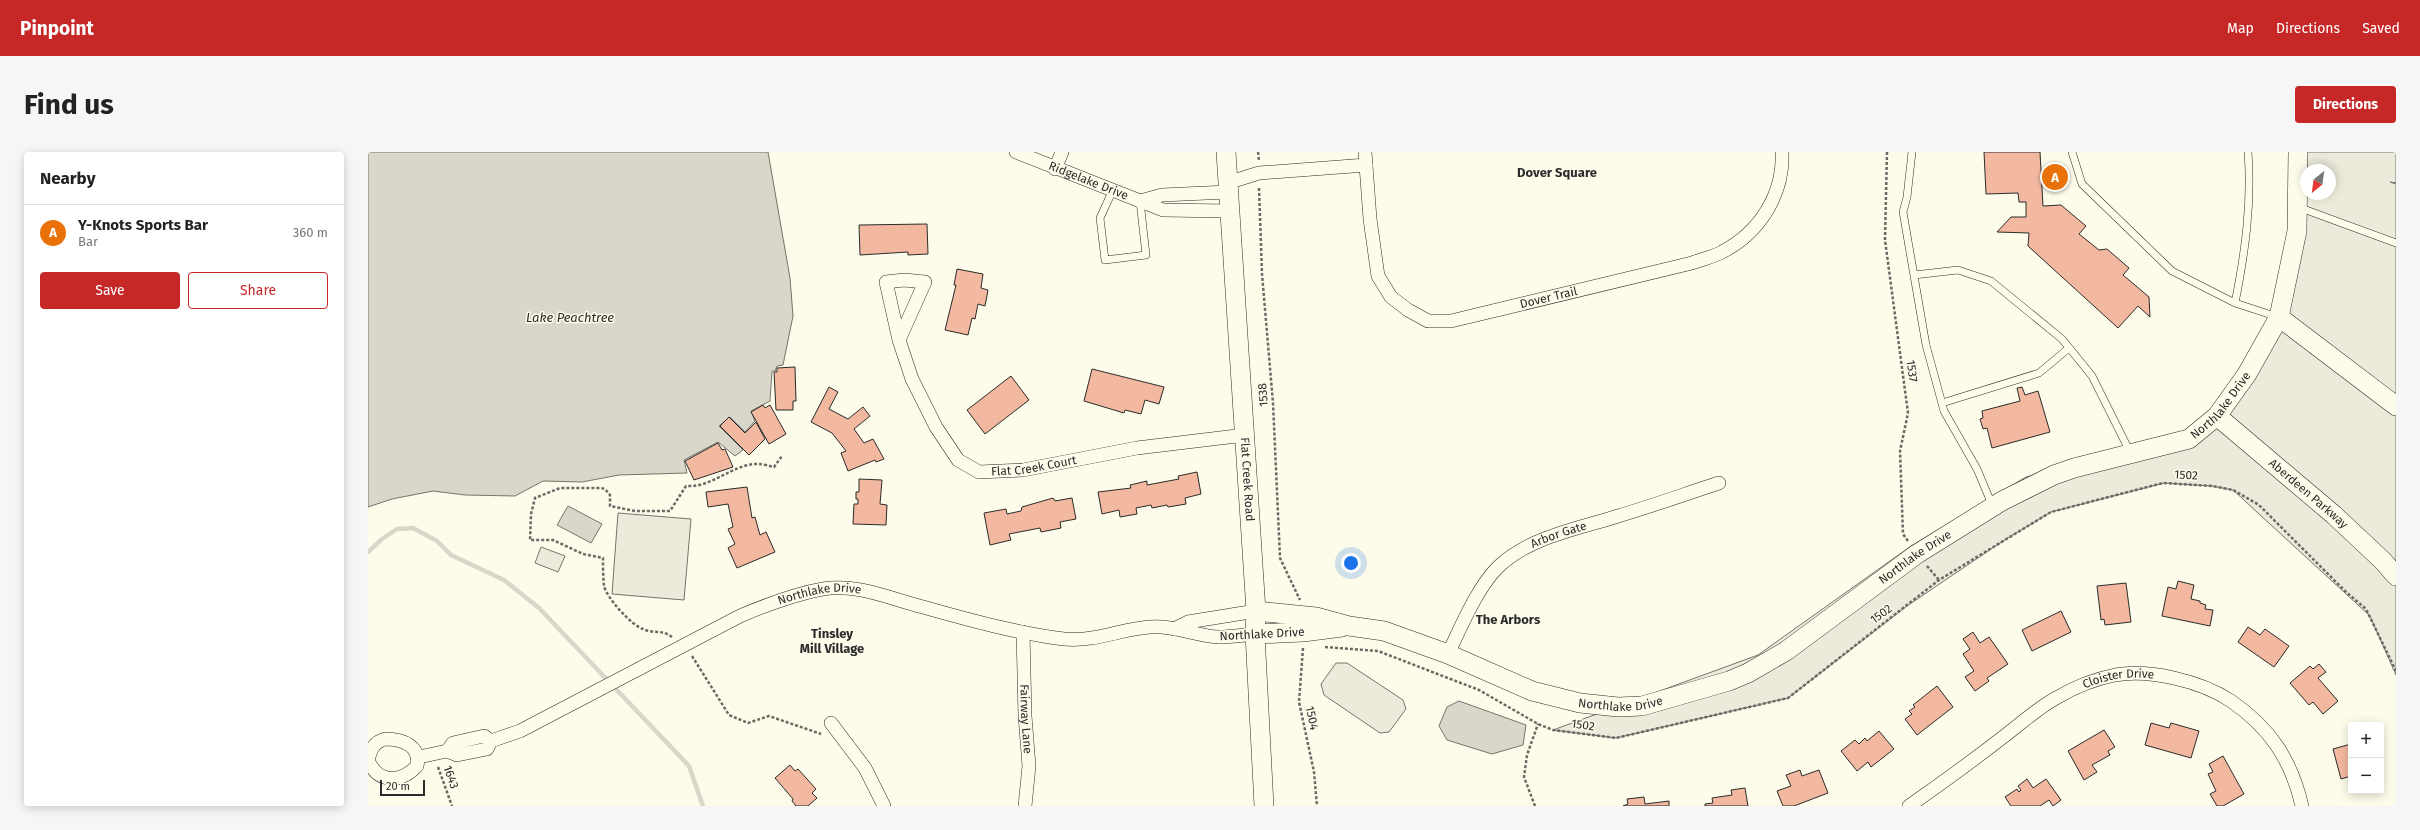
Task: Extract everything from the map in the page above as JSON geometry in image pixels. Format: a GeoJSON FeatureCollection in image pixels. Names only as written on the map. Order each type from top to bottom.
{"type":"FeatureCollection","features":[{"type":"Feature","properties":{"kind":"street","name":"Ridgelake Drive"},"geometry":{"type":"LineString","coordinates":[[1016,152],[1112,192],[1163,210],[1228,195]]}},
{"type":"Feature","properties":{"kind":"street"},"geometry":{"type":"LineString","coordinates":[[1055,169],[1062,152]]}},
{"type":"Feature","properties":{"kind":"street","name":"Flat Creek Road"},"geometry":{"type":"LineString","coordinates":[[1226,152],[1256,611],[1255,634],[1264,806]]}},
{"type":"Feature","properties":{"kind":"street","name":"Dover Trail"},"geometry":{"type":"LineString","coordinates":[[1365,152],[1370,219],[1378,276],[1391,297],[1408,310],[1428,321],[1451,321],[1692,263],[1721,252],[1741,240],[1759,224],[1772,203],[1780,180],[1782,152]]}},
{"type":"Feature","properties":{"kind":"street","name":"Northlake Drive"},"geometry":{"type":"LineString","coordinates":[[1174,629],[1188,622],[1256,611],[1303,615],[1349,626],[1384,631],[1448,654],[1553,698],[1618,707],[1642,706],[1729,681],[1762,666],[1819,628],[1918,554],[1993,507],[2054,475],[2087,464],[2189,439],[2217,416],[2247,374],[2280,317],[2292,261],[2298,207],[2298,152]]}},
{"type":"Feature","properties":{"kind":"street"},"geometry":{"type":"LineString","coordinates":[[1228,195],[1259,173],[1366,165]]}},
{"type":"Feature","properties":{"kind":"street","name":"Ridgelake Drive"},"geometry":{"type":"LineString","coordinates":[[1140,201],[1162,195],[1228,195]]}},
{"type":"Feature","properties":{"kind":"street"},"geometry":{"type":"LineString","coordinates":[[2280,317],[2396,405]]}},
{"type":"Feature","properties":{"kind":"street","name":"Flat Creek Court"},"geometry":{"type":"LineString","coordinates":[[899,340],[912,379],[936,427],[958,460],[979,472],[1023,470],[1137,448],[1245,435]]}},
{"type":"Feature","properties":{"kind":"street","name":"Aberdeen Parkway"},"geometry":{"type":"LineString","coordinates":[[2217,416],[2334,515],[2384,561],[2396,576]]}},
{"type":"Feature","properties":{"kind":"street","name":"Arbor Gate"},"geometry":{"type":"LineString","coordinates":[[1448,654],[1484,586],[1497,568],[1511,556],[1526,547],[1564,533],[1719,483]]}},
{"type":"Feature","properties":{"kind":"street","name":"Northlake Drive"},"geometry":{"type":"LineString","coordinates":[[419,757],[447,752],[453,743],[484,736],[491,741],[520,731],[637,669],[770,603],[823,589],[845,588],[869,592],[1023,632],[1066,639],[1088,639],[1108,636],[1130,629],[1152,627],[1174,629],[1219,637],[1303,632],[1349,626]]}},
{"type":"Feature","properties":{"kind":"street","name":"Fairway Lane"},"geometry":{"type":"LineString","coordinates":[[1023,632],[1025,716],[1029,766],[1025,806]]}},
{"type":"Feature","properties":{"kind":"street","name":"Cloister Drive"},"geometry":{"type":"LineString","coordinates":[[1909,806],[2057,697],[2087,683],[2116,675],[2168,676],[2220,693],[2240,707],[2264,728],[2280,749],[2302,806]]}},
{"type":"Feature","properties":{"kind":"street"},"geometry":{"type":"LineString","coordinates":[[831,723],[851,747],[865,768],[884,806]]}},
{"type":"Feature","properties":{"kind":"street"},"geometry":{"type":"LineString","coordinates":[[385,739],[402,741],[416,751],[419,757],[417,766],[410,774],[396,779],[374,771],[368,760],[372,746],[377,741],[385,739]]}},
{"type":"Feature","properties":{"kind":"lane"},"geometry":{"type":"LineString","coordinates":[[1912,152],[1907,197],[1903,212],[1926,345],[1944,411],[1977,469],[1993,507]]}},
{"type":"Feature","properties":{"kind":"lane"},"geometry":{"type":"LineString","coordinates":[[2072,152],[2082,184],[2172,271],[2235,303],[2280,317]]}},
{"type":"Feature","properties":{"kind":"lane"},"geometry":{"type":"LineString","coordinates":[[2235,303],[2245,252],[2250,178],[2248,152]]}},
{"type":"Feature","properties":{"kind":"lane"},"geometry":{"type":"LineString","coordinates":[[1112,192],[1100,218],[1105,260],[1146,255],[1140,201]]}},
{"type":"Feature","properties":{"kind":"lane"},"geometry":{"type":"LineString","coordinates":[[2298,207],[2396,243]]}},
{"type":"Feature","properties":{"kind":"lane"},"geometry":{"type":"LineString","coordinates":[[1914,276],[1958,270],[1991,281],[2062,339],[2092,376],[2131,454]]}},
{"type":"Feature","properties":{"kind":"lane"},"geometry":{"type":"LineString","coordinates":[[1942,403],[2039,373],[2070,348]]}},
{"type":"Feature","properties":{"kind":"path","name":"1538"},"geometry":{"type":"LineString","coordinates":[[1258,152],[1262,274],[1273,403],[1280,558],[1299,597],[1303,615]]}},
{"type":"Feature","properties":{"kind":"path","name":"1537"},"geometry":{"type":"LineString","coordinates":[[1887,152],[1885,240],[1908,413],[1900,451],[1903,534],[1939,580]]}},
{"type":"Feature","properties":{"kind":"path"},"geometry":{"type":"LineString","coordinates":[[782,456],[774,468],[758,464],[741,467],[699,487],[686,486],[670,511],[635,511],[610,506],[610,495],[605,489],[601,488],[560,488],[535,498],[531,514],[530,540],[553,540],[583,554],[603,558],[605,587],[608,595],[634,624],[647,631],[666,633],[673,638],[679,648],[689,653],[729,715],[748,723],[768,716],[821,734]]}},
{"type":"Feature","properties":{"kind":"path","name":"1502"},"geometry":{"type":"LineString","coordinates":[[1318,646],[1378,651],[1413,663],[1479,690],[1538,724],[1553,730],[1616,738],[1788,698],[1939,580],[2051,512],[2164,483],[2212,486],[2233,490],[2259,505],[2345,591],[2366,609],[2396,671]]}},
{"type":"Feature","properties":{"kind":"path","name":"1504"},"geometry":{"type":"LineString","coordinates":[[1310,646],[1303,645],[1299,702],[1314,772],[1317,806]]}},
{"type":"Feature","properties":{"kind":"path"},"geometry":{"type":"LineString","coordinates":[[1535,806],[1524,778],[1527,755],[1538,724]]}},
{"type":"Feature","properties":{"kind":"path","name":"1643"},"geometry":{"type":"LineString","coordinates":[[432,754],[452,806]]}},
{"type":"Feature","properties":{"kind":"shaded area"},"geometry":{"type":"Polygon","coordinates":[[[2298,152],[2396,152],[2396,183],[2390,182],[2396,184],[2396,675],[2370,616],[2233,490],[2212,486],[2164,483],[2051,512],[2003,541],[1907,606],[1788,698],[1616,738],[1553,730],[1758,655],[1911,546],[2026,477],[2189,439],[2279,317],[2298,152]]]}},
{"type":"Feature","properties":{"kind":"shaded area"},"geometry":{"type":"Polygon","coordinates":[[[618,513],[691,519],[684,600],[612,594],[618,513]]]}},
{"type":"Feature","properties":{"kind":"shaded area"},"geometry":{"type":"Polygon","coordinates":[[[541,547],[565,556],[558,572],[535,563],[541,547]]]}},
{"type":"Feature","properties":{"kind":"shaded area"},"geometry":{"type":"Polygon","coordinates":[[[1336,663],[1347,663],[1403,700],[1406,709],[1389,732],[1380,733],[1324,695],[1321,684],[1336,663]]]}},
{"type":"Feature","properties":{"kind":"water","name":"Lake Peachtree"},"geometry":{"type":"Polygon","coordinates":[[[368,152],[768,152],[790,278],[793,316],[783,365],[777,366],[775,371],[772,371],[770,401],[751,411],[755,421],[745,432],[730,417],[719,426],[743,450],[735,456],[718,442],[684,460],[687,473],[619,475],[582,482],[543,481],[515,496],[465,495],[433,491],[392,499],[368,507],[368,152]]]}},
{"type":"Feature","properties":{"kind":"water"},"geometry":{"type":"Polygon","coordinates":[[[568,506],[602,524],[591,543],[557,525],[568,506]]]}},
{"type":"Feature","properties":{"kind":"water"},"geometry":{"type":"Polygon","coordinates":[[[1459,701],[1526,725],[1523,745],[1492,754],[1447,740],[1439,726],[1447,707],[1459,701]]]}},
{"type":"Feature","properties":{"kind":"building"},"geometry":{"type":"Polygon","coordinates":[[[1984,152],[2040,152],[2043,206],[2061,205],[2086,226],[2079,234],[2099,250],[2107,249],[2129,268],[2123,275],[2149,297],[2150,317],[2138,306],[2118,328],[2028,246],[2029,233],[1997,232],[2011,217],[2026,217],[2026,202],[2019,202],[2018,193],[1986,194],[1984,152]]]}},
{"type":"Feature","properties":{"kind":"building"},"geometry":{"type":"Polygon","coordinates":[[[927,224],[928,254],[908,255],[908,252],[860,255],[859,225],[927,224]]]}},
{"type":"Feature","properties":{"kind":"building"},"geometry":{"type":"Polygon","coordinates":[[[957,269],[983,274],[981,288],[988,290],[985,306],[978,304],[975,319],[972,318],[968,335],[945,330],[956,285],[954,285],[957,269]]]}},
{"type":"Feature","properties":{"kind":"building"},"geometry":{"type":"Polygon","coordinates":[[[795,367],[796,401],[793,401],[793,410],[776,410],[774,372],[777,372],[777,368],[795,367]]]}},
{"type":"Feature","properties":{"kind":"building"},"geometry":{"type":"Polygon","coordinates":[[[1092,369],[1164,387],[1159,404],[1145,400],[1141,414],[1125,410],[1124,413],[1084,401],[1092,369]]]}},
{"type":"Feature","properties":{"kind":"building"},"geometry":{"type":"Polygon","coordinates":[[[1011,376],[1029,400],[985,434],[967,410],[1011,376]]]}},
{"type":"Feature","properties":{"kind":"building"},"geometry":{"type":"Polygon","coordinates":[[[829,387],[838,392],[829,409],[848,419],[863,407],[870,416],[854,429],[864,443],[873,439],[884,459],[876,462],[875,460],[848,471],[841,453],[846,451],[832,433],[811,422],[829,387]]]}},
{"type":"Feature","properties":{"kind":"building"},"geometry":{"type":"Polygon","coordinates":[[[2022,387],[2025,395],[2038,391],[2050,432],[1992,448],[1987,428],[1983,429],[1980,419],[1983,418],[1982,411],[2020,401],[2017,388],[2022,387]]]}},
{"type":"Feature","properties":{"kind":"building"},"geometry":{"type":"Polygon","coordinates":[[[763,405],[765,408],[770,405],[786,434],[769,444],[751,412],[763,405]]]}},
{"type":"Feature","properties":{"kind":"building"},"geometry":{"type":"Polygon","coordinates":[[[729,417],[745,433],[756,422],[765,439],[749,455],[720,426],[729,417]]]}},
{"type":"Feature","properties":{"kind":"building"},"geometry":{"type":"Polygon","coordinates":[[[718,443],[722,450],[725,449],[733,467],[694,480],[685,461],[718,443]]]}},
{"type":"Feature","properties":{"kind":"building"},"geometry":{"type":"Polygon","coordinates":[[[1197,472],[1201,494],[1185,498],[1186,504],[1168,507],[1167,505],[1152,508],[1151,505],[1136,508],[1137,514],[1120,517],[1119,510],[1102,514],[1098,492],[1131,488],[1130,485],[1147,481],[1147,485],[1179,479],[1178,476],[1197,472]]]}},
{"type":"Feature","properties":{"kind":"building"},"geometry":{"type":"Polygon","coordinates":[[[859,479],[882,480],[880,504],[887,505],[886,525],[853,524],[854,504],[858,504],[856,492],[859,492],[859,479]]]}},
{"type":"Feature","properties":{"kind":"building"},"geometry":{"type":"Polygon","coordinates":[[[747,487],[752,518],[755,517],[760,535],[766,532],[775,552],[737,568],[728,548],[735,544],[728,529],[733,527],[728,504],[708,507],[706,492],[747,487]]]}},
{"type":"Feature","properties":{"kind":"building"},"geometry":{"type":"Polygon","coordinates":[[[1053,498],[1055,501],[1072,498],[1076,519],[1060,522],[1061,528],[1041,532],[1040,528],[1009,534],[1011,540],[990,545],[984,513],[1006,509],[1007,514],[1021,511],[1022,507],[1053,498]]]}},
{"type":"Feature","properties":{"kind":"building"},"geometry":{"type":"Polygon","coordinates":[[[2178,581],[2194,585],[2191,599],[2200,601],[2200,603],[2206,605],[2205,609],[2213,610],[2210,626],[2162,616],[2168,587],[2176,589],[2178,581]]]}},
{"type":"Feature","properties":{"kind":"building"},"geometry":{"type":"Polygon","coordinates":[[[2126,583],[2131,622],[2105,625],[2104,619],[2101,620],[2097,586],[2126,583]]]}},
{"type":"Feature","properties":{"kind":"building"},"geometry":{"type":"Polygon","coordinates":[[[2061,611],[2071,632],[2032,651],[2022,630],[2061,611]]]}},
{"type":"Feature","properties":{"kind":"building"},"geometry":{"type":"Polygon","coordinates":[[[2248,627],[2260,635],[2265,629],[2289,646],[2274,667],[2238,642],[2248,627]]]}},
{"type":"Feature","properties":{"kind":"building"},"geometry":{"type":"Polygon","coordinates":[[[1973,632],[1980,643],[1989,637],[2008,664],[1987,678],[1989,681],[1975,691],[1965,677],[1974,671],[1963,654],[1970,649],[1963,639],[1973,632]]]}},
{"type":"Feature","properties":{"kind":"building"},"geometry":{"type":"Polygon","coordinates":[[[2319,664],[2326,672],[2318,678],[2338,701],[2323,714],[2313,702],[2309,705],[2290,683],[2310,666],[2313,669],[2319,664]]]}},
{"type":"Feature","properties":{"kind":"building"},"geometry":{"type":"Polygon","coordinates":[[[1937,686],[1953,707],[1917,735],[1905,719],[1912,714],[1909,711],[1915,707],[1913,705],[1937,686]]]}},
{"type":"Feature","properties":{"kind":"building"},"geometry":{"type":"Polygon","coordinates":[[[2151,723],[2169,728],[2171,723],[2199,731],[2191,758],[2145,745],[2151,723]]]}},
{"type":"Feature","properties":{"kind":"building"},"geometry":{"type":"Polygon","coordinates":[[[2104,730],[2115,747],[2108,751],[2110,755],[2092,765],[2097,772],[2084,780],[2068,751],[2104,730]]]}},
{"type":"Feature","properties":{"kind":"building"},"geometry":{"type":"Polygon","coordinates":[[[1879,731],[1894,749],[1871,767],[1868,762],[1857,771],[1841,751],[1855,740],[1859,744],[1865,738],[1867,741],[1879,731]]]}},
{"type":"Feature","properties":{"kind":"building"},"geometry":{"type":"Polygon","coordinates":[[[2348,745],[2348,777],[2341,779],[2333,749],[2348,745]]]}},
{"type":"Feature","properties":{"kind":"building"},"geometry":{"type":"Polygon","coordinates":[[[2223,756],[2244,794],[2223,806],[2217,806],[2210,794],[2216,791],[2208,774],[2213,772],[2209,764],[2223,756]]]}},
{"type":"Feature","properties":{"kind":"building"},"geometry":{"type":"Polygon","coordinates":[[[790,765],[795,771],[798,769],[816,789],[812,793],[817,798],[808,806],[796,806],[792,801],[793,799],[775,778],[790,765]]]}},
{"type":"Feature","properties":{"kind":"building"},"geometry":{"type":"Polygon","coordinates":[[[1800,770],[1802,776],[1819,770],[1828,793],[1794,806],[1783,806],[1777,791],[1791,786],[1786,775],[1800,770]]]}},
{"type":"Feature","properties":{"kind":"building"},"geometry":{"type":"Polygon","coordinates":[[[2027,779],[2033,788],[2046,779],[2061,800],[2053,806],[2049,800],[2040,806],[2011,806],[2005,797],[2017,789],[2019,792],[2021,790],[2018,786],[2027,779]]]}},
{"type":"Feature","properties":{"kind":"building"},"geometry":{"type":"Polygon","coordinates":[[[1745,788],[1748,806],[1705,806],[1705,804],[1713,803],[1712,798],[1732,795],[1731,790],[1745,788]]]}},
{"type":"Feature","properties":{"kind":"building"},"geometry":{"type":"Polygon","coordinates":[[[1644,797],[1645,804],[1669,801],[1669,806],[1623,806],[1628,804],[1627,799],[1644,797]]]}},
{"type":"Feature","properties":{"kind":"waterway"},"geometry":{"type":"LineString","coordinates":[[368,552],[382,539],[397,529],[413,528],[437,541],[451,555],[504,580],[539,608],[689,766],[703,806]]}},
{"type":"Feature","properties":{"kind":"place","name":"Y-Knots Sports Bar"},"geometry":{"type":"Point","coordinates":[2055,177]}},
{"type":"Feature","properties":{"kind":"district","name":"Dover Square"},"geometry":{"type":"Point","coordinates":[1557,172]}},
{"type":"Feature","properties":{"kind":"district","name":"The Arbors"},"geometry":{"type":"Point","coordinates":[1508,619]}},
{"type":"Feature","properties":{"kind":"district","name":"Tinsley Mill Village"},"geometry":{"type":"Point","coordinates":[832,640]}}]}
